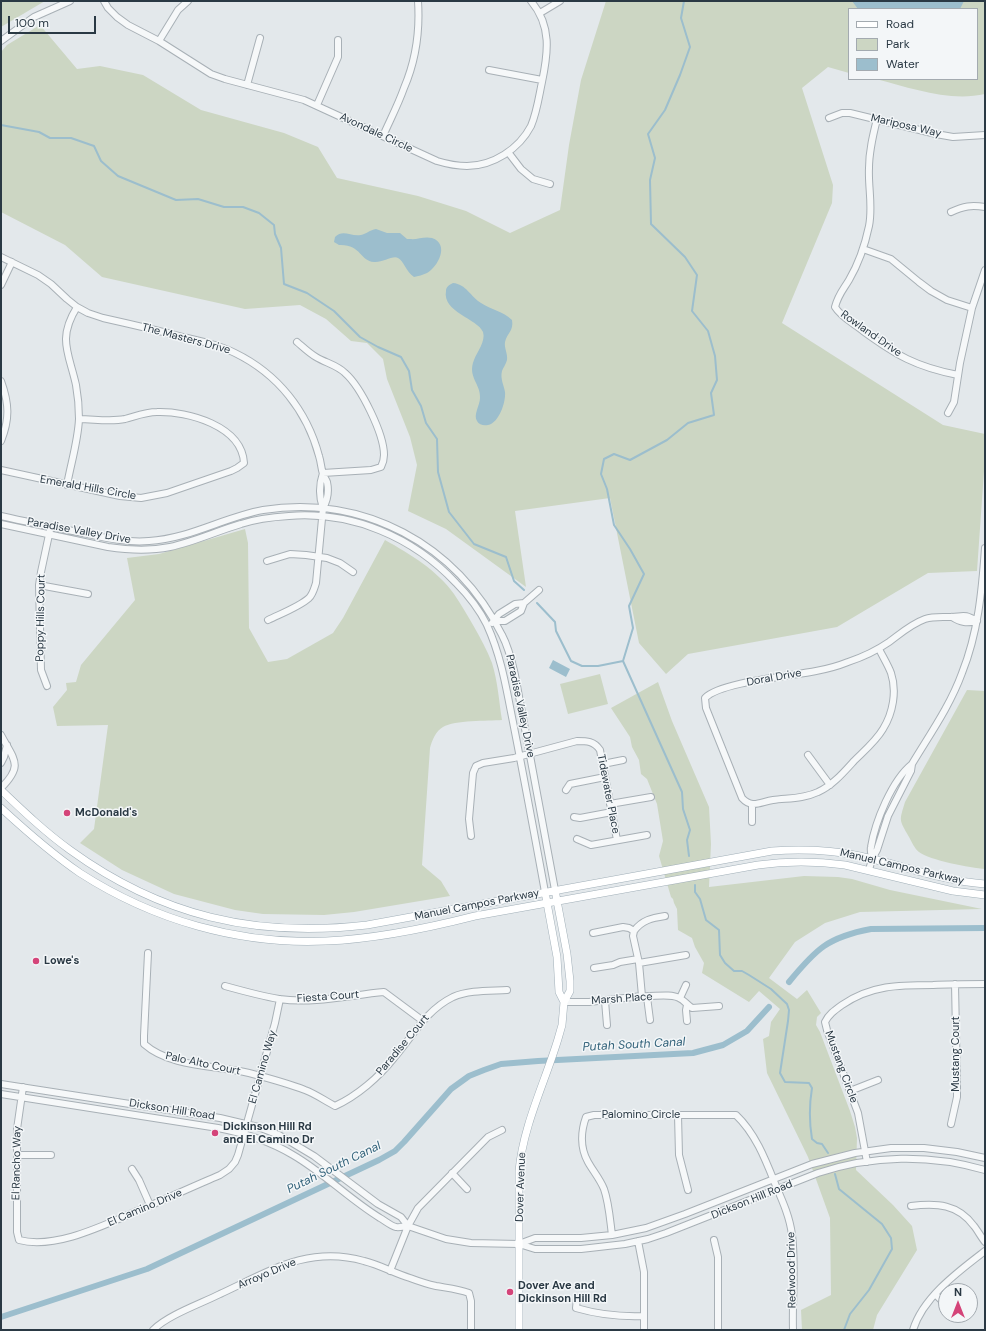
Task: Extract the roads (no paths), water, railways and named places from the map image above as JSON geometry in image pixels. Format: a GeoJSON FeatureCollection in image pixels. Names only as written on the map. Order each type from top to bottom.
{"type":"FeatureCollection","features":[{"type":"Feature","properties":{"kind":"main road","name":"Manuel Campos Parkway"},"geometry":{"type":"LineString","coordinates":[[1,789],[58,841],[110,876],[143,893],[192,912],[238,923],[293,929],[326,929],[367,925],[772,851],[824,851],[847,854],[956,880],[985,884]]}},
{"type":"Feature","properties":{"kind":"main road","name":"Manuel Campos Parkway"},"geometry":{"type":"LineString","coordinates":[[1,808],[39,842],[61,859],[92,880],[138,905],[206,929],[236,936],[280,941],[298,942],[347,940],[414,929],[547,903],[773,863],[793,861],[828,862],[845,865],[947,890],[985,895]]}},
{"type":"Feature","properties":{"kind":"main road","name":"Paradise Valley Drive"},"geometry":{"type":"LineString","coordinates":[[555,890],[557,902]]}},
{"type":"Feature","properties":{"kind":"main road","name":"Paradise Valley Drive"},"geometry":{"type":"LineString","coordinates":[[545,892],[547,903]]}},
{"type":"Feature","properties":{"kind":"main road","name":"Dover Avenue"},"geometry":{"type":"LineString","coordinates":[[520,1330],[520,1157],[526,1133],[562,1025],[564,1002],[570,991],[567,954],[557,902]]}},
{"type":"Feature","properties":{"kind":"main road","name":"Dover Avenue"},"geometry":{"type":"LineString","coordinates":[[547,903],[557,956],[559,992],[564,1002]]}},
{"type":"Feature","properties":{"kind":"street"},"geometry":{"type":"LineString","coordinates":[[1,41],[34,17],[70,1]]}},
{"type":"Feature","properties":{"kind":"street","name":"Avondale Circle"},"geometry":{"type":"LineString","coordinates":[[104,1],[108,8],[128,25],[159,41],[211,74],[225,80],[304,100],[437,161],[453,166],[483,164],[498,158],[522,140],[530,126],[536,112],[548,46],[547,34],[540,14],[531,1]]}},
{"type":"Feature","properties":{"kind":"street"},"geometry":{"type":"LineString","coordinates":[[159,41],[178,10],[188,1]]}},
{"type":"Feature","properties":{"kind":"street"},"geometry":{"type":"LineString","coordinates":[[383,136],[410,74],[417,44],[418,1]]}},
{"type":"Feature","properties":{"kind":"street"},"geometry":{"type":"LineString","coordinates":[[540,14],[560,1]]}},
{"type":"Feature","properties":{"kind":"street"},"geometry":{"type":"LineString","coordinates":[[247,85],[260,38]]}},
{"type":"Feature","properties":{"kind":"street"},"geometry":{"type":"LineString","coordinates":[[317,105],[338,57],[338,40]]}},
{"type":"Feature","properties":{"kind":"street"},"geometry":{"type":"LineString","coordinates":[[489,70],[542,80]]}},
{"type":"Feature","properties":{"kind":"street","name":"Mariposa Way"},"geometry":{"type":"LineString","coordinates":[[829,118],[842,113],[850,113],[936,134],[954,136],[985,135]]}},
{"type":"Feature","properties":{"kind":"street","name":"Rowland Drive"},"geometry":{"type":"LineString","coordinates":[[877,120],[870,149],[870,223],[863,249],[849,280],[837,297],[834,306],[839,313],[890,350],[925,367],[958,375]]}},
{"type":"Feature","properties":{"kind":"street"},"geometry":{"type":"LineString","coordinates":[[508,152],[521,169],[533,179],[550,184]]}},
{"type":"Feature","properties":{"kind":"street"},"geometry":{"type":"LineString","coordinates":[[951,212],[964,206],[985,208]]}},
{"type":"Feature","properties":{"kind":"street"},"geometry":{"type":"LineString","coordinates":[[863,249],[891,259],[931,291],[947,300],[972,308]]}},
{"type":"Feature","properties":{"kind":"street","name":"The Masters Drive"},"geometry":{"type":"LineString","coordinates":[[1,257],[38,275],[51,284],[77,307],[88,313],[218,346],[234,352],[253,362],[268,374],[284,389],[296,404],[308,424],[315,441],[323,473],[327,481],[327,501],[323,508],[316,584],[313,592],[310,598],[268,620]]}},
{"type":"Feature","properties":{"kind":"street"},"geometry":{"type":"LineString","coordinates":[[1,285],[12,262]]}},
{"type":"Feature","properties":{"kind":"street"},"geometry":{"type":"LineString","coordinates":[[948,414],[954,402],[972,308],[985,270]]}},
{"type":"Feature","properties":{"kind":"street"},"geometry":{"type":"LineString","coordinates":[[67,485],[79,419],[76,385],[66,352],[66,339],[71,316],[77,307]]}},
{"type":"Feature","properties":{"kind":"street"},"geometry":{"type":"LineString","coordinates":[[297,342],[316,357],[338,367],[346,373],[359,390],[370,411],[384,454],[384,461],[381,467],[371,470],[323,473]]}},
{"type":"Feature","properties":{"kind":"street"},"geometry":{"type":"LineString","coordinates":[[1,381],[6,393],[8,417],[6,429],[1,441]]}},
{"type":"Feature","properties":{"kind":"street","name":"Emerald Hills Circle"},"geometry":{"type":"LineString","coordinates":[[1,470],[120,496],[141,498],[167,493],[231,471],[244,463],[244,457],[239,445],[227,432],[214,424],[185,414],[156,412],[118,420],[79,419]]}},
{"type":"Feature","properties":{"kind":"street","name":"Paradise Valley Drive"},"geometry":{"type":"LineString","coordinates":[[1,516],[121,541],[150,541],[182,535],[239,516],[261,511],[289,507],[323,508],[363,516],[400,530],[416,539],[443,558],[454,568],[480,599],[502,635],[510,655],[555,890]]}},
{"type":"Feature","properties":{"kind":"street","name":"Paradise Valley Drive"},"geometry":{"type":"LineString","coordinates":[[1,524],[120,549],[151,549],[169,547],[184,543],[263,518],[301,515],[322,516],[345,520],[373,528],[412,546],[437,564],[474,604],[487,626],[500,658],[505,677],[545,892]]}},
{"type":"Feature","properties":{"kind":"street","name":"Poppy Hills Court"},"geometry":{"type":"LineString","coordinates":[[47,686],[41,670],[39,585],[51,527]]}},
{"type":"Feature","properties":{"kind":"street"},"geometry":{"type":"LineString","coordinates":[[869,870],[872,859],[871,848],[880,813],[891,792],[907,768],[912,764],[950,700],[962,674],[980,605],[985,548]]}},
{"type":"Feature","properties":{"kind":"street"},"geometry":{"type":"LineString","coordinates":[[267,561],[290,554],[318,557],[340,562],[353,572]]}},
{"type":"Feature","properties":{"kind":"street"},"geometry":{"type":"LineString","coordinates":[[39,585],[88,594]]}},
{"type":"Feature","properties":{"kind":"street"},"geometry":{"type":"LineString","coordinates":[[487,626],[494,621],[505,621],[521,611],[524,603],[539,590]]}},
{"type":"Feature","properties":{"kind":"street","name":"Doral Drive"},"geometry":{"type":"LineString","coordinates":[[752,804],[746,803],[742,798],[706,708],[706,698],[713,692],[738,684],[833,667],[868,655],[879,649],[910,626],[925,619],[940,616],[952,617],[961,615],[969,616],[977,621]]}},
{"type":"Feature","properties":{"kind":"street"},"geometry":{"type":"LineString","coordinates":[[752,822],[752,804],[808,796],[819,792],[830,785],[875,740],[891,714],[894,699],[894,685],[891,673],[879,649]]}},
{"type":"Feature","properties":{"kind":"street"},"geometry":{"type":"LineString","coordinates":[[1,735],[13,756],[15,769],[12,776],[1,789]]}},
{"type":"Feature","properties":{"kind":"street","name":"Tidewater Place"},"geometry":{"type":"LineString","coordinates":[[530,754],[577,741],[590,741],[596,744],[600,750],[617,840]]}},
{"type":"Feature","properties":{"kind":"street"},"geometry":{"type":"LineString","coordinates":[[1,763],[4,757],[6,745]]}},
{"type":"Feature","properties":{"kind":"street"},"geometry":{"type":"LineString","coordinates":[[471,836],[470,819],[473,773],[476,766],[482,763],[530,754]]}},
{"type":"Feature","properties":{"kind":"street"},"geometry":{"type":"LineString","coordinates":[[808,755],[830,785]]}},
{"type":"Feature","properties":{"kind":"street"},"geometry":{"type":"LineString","coordinates":[[603,764],[623,760]]}},
{"type":"Feature","properties":{"kind":"street"},"geometry":{"type":"LineString","coordinates":[[566,790],[570,784],[605,777]]}},
{"type":"Feature","properties":{"kind":"street"},"geometry":{"type":"LineString","coordinates":[[610,804],[651,797]]}},
{"type":"Feature","properties":{"kind":"street"},"geometry":{"type":"LineString","coordinates":[[574,817],[580,818],[612,812]]}},
{"type":"Feature","properties":{"kind":"street"},"geometry":{"type":"LineString","coordinates":[[577,839],[591,845],[647,835]]}},
{"type":"Feature","properties":{"kind":"street"},"geometry":{"type":"LineString","coordinates":[[650,1020],[638,961],[634,931],[646,920],[664,916]]}},
{"type":"Feature","properties":{"kind":"street"},"geometry":{"type":"LineString","coordinates":[[593,933],[624,927],[634,931]]}},
{"type":"Feature","properties":{"kind":"street","name":"Palo Alto Court"},"geometry":{"type":"LineString","coordinates":[[148,953],[144,1044],[150,1050],[177,1061],[234,1070],[260,1076]]}},
{"type":"Feature","properties":{"kind":"street"},"geometry":{"type":"LineString","coordinates":[[594,968],[613,965],[620,962],[686,955]]}},
{"type":"Feature","properties":{"kind":"street","name":"Mustang Court"},"geometry":{"type":"LineString","coordinates":[[951,1124],[957,1097],[955,984]]}},
{"type":"Feature","properties":{"kind":"street","name":"Mustang Circle"},"geometry":{"type":"LineString","coordinates":[[867,1162],[858,1113],[827,1030],[825,1022],[829,1015],[849,1000],[864,993],[895,985],[985,984]]}},
{"type":"Feature","properties":{"kind":"street"},"geometry":{"type":"LineString","coordinates":[[686,985],[680,998],[687,1005],[695,1008],[719,1006]]}},
{"type":"Feature","properties":{"kind":"street","name":"Fiesta Court"},"geometry":{"type":"LineString","coordinates":[[224,986],[280,999],[312,1000],[384,992],[423,1021]]}},
{"type":"Feature","properties":{"kind":"street","name":"Paradise Court"},"geometry":{"type":"LineString","coordinates":[[260,1076],[306,1090],[335,1106],[351,1096],[381,1072],[394,1059],[430,1012],[441,1004],[454,997],[473,992],[507,990]]}},
{"type":"Feature","properties":{"kind":"street","name":"Marsh Place"},"geometry":{"type":"LineString","coordinates":[[564,1002],[581,1003],[669,996],[680,998]]}},
{"type":"Feature","properties":{"kind":"street","name":"El Camino Way"},"geometry":{"type":"LineString","coordinates":[[244,1134],[275,1023],[280,999]]}},
{"type":"Feature","properties":{"kind":"street"},"geometry":{"type":"LineString","coordinates":[[604,1000],[607,1025]]}},
{"type":"Feature","properties":{"kind":"street"},"geometry":{"type":"LineString","coordinates":[[687,1005],[687,1021]]}},
{"type":"Feature","properties":{"kind":"street"},"geometry":{"type":"LineString","coordinates":[[850,1091],[878,1080]]}},
{"type":"Feature","properties":{"kind":"street","name":"Dickson Hill Road"},"geometry":{"type":"LineString","coordinates":[[1,1084],[220,1118],[247,1124],[278,1135],[297,1145],[378,1204],[401,1217],[408,1226]]}},
{"type":"Feature","properties":{"kind":"street","name":"El Rancho Way"},"geometry":{"type":"LineString","coordinates":[[19,1240],[17,1232],[17,1129],[23,1087]]}},
{"type":"Feature","properties":{"kind":"street","name":"Dickson Hill Road"},"geometry":{"type":"LineString","coordinates":[[1,1094],[218,1128],[244,1134],[274,1145],[292,1154],[371,1212],[396,1227],[408,1226],[446,1239],[471,1243],[519,1244],[535,1249],[581,1249],[613,1246],[638,1241],[666,1233],[834,1168],[867,1162],[892,1159],[924,1159],[955,1162],[985,1170]]}},
{"type":"Feature","properties":{"kind":"street","name":"Palomino Circle"},"geometry":{"type":"LineString","coordinates":[[612,1235],[604,1189],[587,1161],[584,1153],[582,1133],[586,1117],[594,1115],[736,1115],[756,1142],[778,1189]]}},
{"type":"Feature","properties":{"kind":"street"},"geometry":{"type":"LineString","coordinates":[[678,1115],[679,1155],[688,1190]]}},
{"type":"Feature","properties":{"kind":"street"},"geometry":{"type":"LineString","coordinates":[[390,1271],[408,1226],[418,1208],[488,1137],[502,1130]]}},
{"type":"Feature","properties":{"kind":"street","name":"El Camino Drive"},"geometry":{"type":"LineString","coordinates":[[19,1240],[41,1242],[72,1236],[101,1227],[220,1175],[229,1169],[235,1162],[244,1134]]}},
{"type":"Feature","properties":{"kind":"street","name":"Dickson Hill Road"},"geometry":{"type":"LineString","coordinates":[[519,1244],[535,1238],[581,1238],[636,1231],[663,1223],[812,1164],[866,1151],[892,1148],[924,1148],[957,1152],[985,1158]]}},
{"type":"Feature","properties":{"kind":"street"},"geometry":{"type":"LineString","coordinates":[[17,1154],[51,1155]]}},
{"type":"Feature","properties":{"kind":"street"},"geometry":{"type":"LineString","coordinates":[[132,1169],[139,1180],[150,1205]]}},
{"type":"Feature","properties":{"kind":"street"},"geometry":{"type":"LineString","coordinates":[[452,1173],[467,1189]]}},
{"type":"Feature","properties":{"kind":"street","name":"Redwood Drive"},"geometry":{"type":"LineString","coordinates":[[778,1189],[786,1210],[792,1235],[793,1330]]}},
{"type":"Feature","properties":{"kind":"street"},"geometry":{"type":"LineString","coordinates":[[911,1206],[939,1204],[952,1207],[968,1218],[985,1242]]}},
{"type":"Feature","properties":{"kind":"street"},"geometry":{"type":"LineString","coordinates":[[714,1240],[718,1256],[718,1330]]}},
{"type":"Feature","properties":{"kind":"street"},"geometry":{"type":"LineString","coordinates":[[638,1241],[644,1272],[644,1330]]}},
{"type":"Feature","properties":{"kind":"street"},"geometry":{"type":"LineString","coordinates":[[913,1330],[926,1303],[985,1251]]}},
{"type":"Feature","properties":{"kind":"street","name":"Arroyo Drive"},"geometry":{"type":"LineString","coordinates":[[153,1330],[157,1326],[180,1313],[283,1265],[296,1260],[324,1256],[338,1256],[365,1261],[419,1282],[461,1290],[469,1293],[471,1301],[471,1330]]}},
{"type":"Feature","properties":{"kind":"street"},"geometry":{"type":"LineString","coordinates":[[935,1294],[938,1297]]}},
{"type":"Feature","properties":{"kind":"street"},"geometry":{"type":"LineString","coordinates":[[576,1298],[576,1308],[590,1312],[617,1316],[644,1316]]}},
{"type":"Feature","properties":{"kind":"water"},"geometry":{"type":"Polygon","coordinates":[[[852,1],[964,1],[960,8],[857,8],[852,1]]]}},
{"type":"Feature","properties":{"kind":"water"},"geometry":{"type":"Polygon","coordinates":[[[376,229],[387,233],[400,233],[407,239],[426,237],[432,238],[440,245],[441,250],[438,261],[427,273],[414,277],[400,259],[396,257],[377,262],[369,261],[352,247],[339,245],[334,242],[335,237],[344,233],[361,235],[376,229]]]}},
{"type":"Feature","properties":{"kind":"water"},"geometry":{"type":"Polygon","coordinates":[[[453,283],[465,288],[481,303],[512,320],[512,327],[505,342],[507,360],[502,370],[502,379],[505,392],[504,401],[501,412],[492,423],[488,425],[480,424],[476,419],[476,413],[480,401],[480,393],[472,371],[474,360],[481,346],[484,335],[480,327],[455,310],[449,304],[446,298],[446,290],[448,286],[453,283]]]}},
{"type":"Feature","properties":{"kind":"water"},"geometry":{"type":"Polygon","coordinates":[[[553,660],[570,669],[566,677],[549,668],[553,660]]]}},
{"type":"Feature","properties":{"kind":"waterway"},"geometry":{"type":"LineString","coordinates":[[684,1],[681,18],[690,47],[665,110],[648,134],[655,158],[650,180],[651,224],[685,257],[697,275],[692,311],[708,331],[715,356],[717,380],[711,393],[714,415],[688,423],[667,440],[630,460],[614,454],[604,459],[601,474],[607,489],[614,525],[644,574],[629,606],[633,628],[623,661],[682,792],[683,809],[690,830],[687,840],[689,856]]}},
{"type":"Feature","properties":{"kind":"waterway"},"geometry":{"type":"LineString","coordinates":[[1,125],[39,132],[50,138],[71,138],[94,146],[101,161],[118,176],[176,200],[198,199],[224,207],[243,207],[259,213],[274,225],[275,234],[281,248],[284,284],[307,293],[334,311],[360,337],[401,357],[409,371],[412,390],[421,406],[426,423],[437,439],[438,472],[449,512],[474,544],[506,557],[514,581],[524,590]]}},
{"type":"Feature","properties":{"kind":"waterway"},"geometry":{"type":"LineString","coordinates":[[537,603],[555,622],[556,631],[571,661],[582,666],[598,666],[623,661]]}},
{"type":"Feature","properties":{"kind":"waterway"},"geometry":{"type":"LineString","coordinates":[[695,885],[695,892],[700,899],[706,920],[719,930],[720,955],[725,963],[734,971],[742,971],[771,989],[787,1004],[789,1010],[788,1021],[780,1073],[785,1082],[809,1083],[812,1088],[810,1101],[810,1126],[812,1139],[817,1143],[822,1144],[828,1153]]}},
{"type":"Feature","properties":{"kind":"waterway","name":"Putah South Canal"},"geometry":{"type":"LineString","coordinates":[[789,982],[807,961],[824,946],[856,932],[871,929],[985,928]]}},
{"type":"Feature","properties":{"kind":"waterway","name":"Putah South Canal"},"geometry":{"type":"LineString","coordinates":[[1,1317],[147,1269],[379,1160],[395,1151],[451,1089],[469,1076],[501,1064],[693,1053],[723,1045],[747,1031],[769,1007]]}},
{"type":"Feature","properties":{"kind":"waterway"},"geometry":{"type":"LineString","coordinates":[[835,1174],[839,1189],[882,1224],[891,1238],[892,1249],[869,1290],[850,1314],[844,1330]]}},
{"type":"Feature","properties":{"kind":"place","name":"McDonald's"},"geometry":{"type":"Point","coordinates":[67,813]}},
{"type":"Feature","properties":{"kind":"place","name":"Lowe's"},"geometry":{"type":"Point","coordinates":[36,961]}},
{"type":"Feature","properties":{"kind":"place","name":"Dickinson Hill Rd and El Camino Dr"},"geometry":{"type":"Point","coordinates":[215,1133]}},
{"type":"Feature","properties":{"kind":"place","name":"Dover Ave and Dickinson Hill Rd"},"geometry":{"type":"Point","coordinates":[510,1292]}}]}
